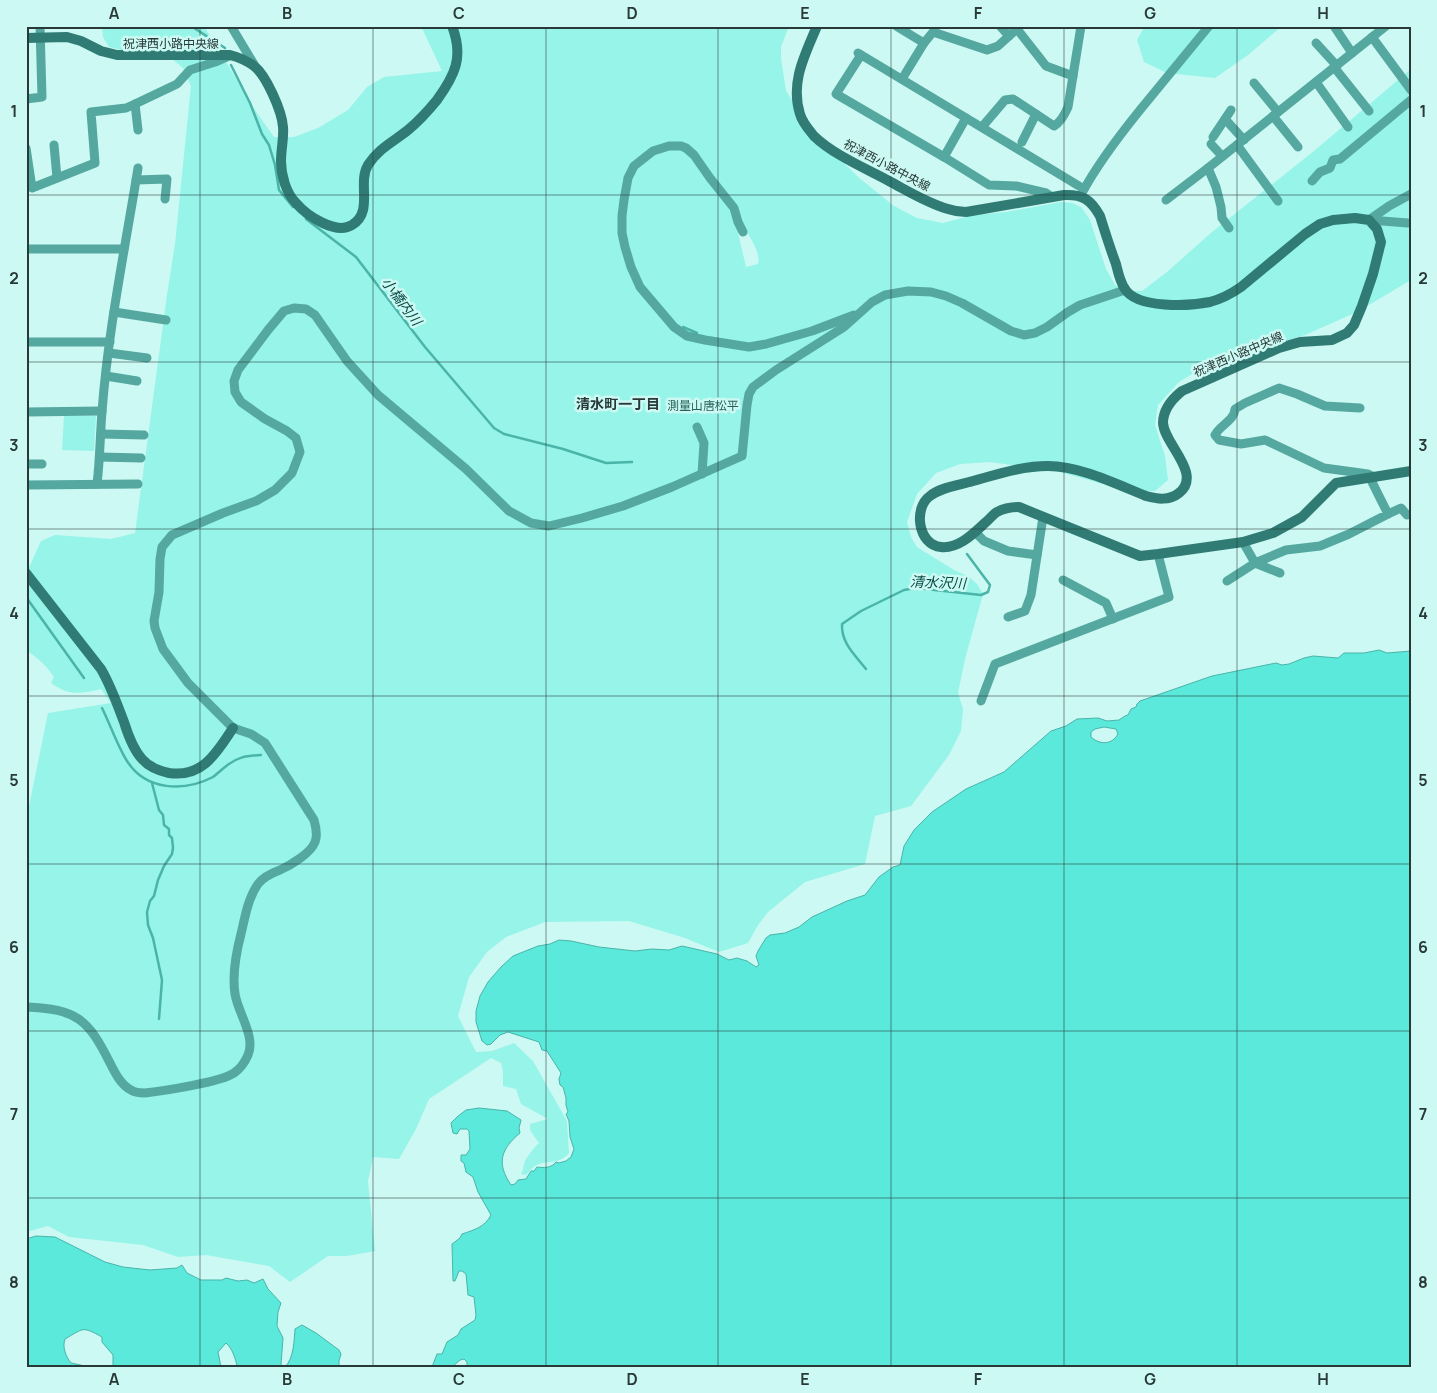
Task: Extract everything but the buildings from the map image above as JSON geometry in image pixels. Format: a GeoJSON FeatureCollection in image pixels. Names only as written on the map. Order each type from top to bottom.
{"type":"FeatureCollection","features":[{"type":"Feature","properties":{"kind":"main road"},"geometry":{"type":"LineString","coordinates":[[255,66],[273,94],[282,119],[283,145],[281,161],[287,189],[294,202],[304,212],[322,222],[337,228],[345,228],[354,224],[362,214],[366,168],[375,155],[408,131],[427,113],[455,72],[457,60],[452,26]]}},
{"type":"Feature","properties":{"kind":"main road","name":"祝津西小路中央線"},"geometry":{"type":"LineString","coordinates":[[817,26],[798,76],[796,91],[801,116],[813,135],[836,152],[915,194],[956,211],[966,212],[1082,192]]}},
{"type":"Feature","properties":{"kind":"main road","name":"祝津西小路中央線"},"geometry":{"type":"LineString","coordinates":[[26,38],[67,37],[81,41],[101,51],[117,55],[235,56],[255,66]]}},
{"type":"Feature","properties":{"kind":"main road"},"geometry":{"type":"LineString","coordinates":[[1082,192],[1100,216],[1125,290],[1133,297],[1156,303],[1186,305],[1211,301],[1232,293],[1320,224],[1333,220],[1355,218],[1369,220]]}},
{"type":"Feature","properties":{"kind":"main road","name":"祝津西小路中央線"},"geometry":{"type":"LineString","coordinates":[[1369,220],[1377,229],[1381,242],[1362,306],[1354,325],[1347,333],[1332,340],[1300,342],[1279,348],[1182,391],[1170,402],[1164,416],[1165,432],[1187,474],[1184,488],[1180,492],[1172,497],[1156,499],[1077,470],[1049,466],[1018,469],[931,495],[924,501],[919,523],[922,532],[932,544],[946,547],[961,543],[996,512],[1009,507],[1019,507],[1140,556],[1243,542],[1273,533],[1302,517],[1336,483],[1411,471]]}},
{"type":"Feature","properties":{"kind":"main road"},"geometry":{"type":"LineString","coordinates":[[26,573],[108,680],[131,742],[142,760],[163,772],[175,774],[193,771],[203,766],[214,756],[233,728]]}},
{"type":"Feature","properties":{"kind":"street"},"geometry":{"type":"LineString","coordinates":[[26,98],[42,97],[40,26]]}},
{"type":"Feature","properties":{"kind":"street"},"geometry":{"type":"LineString","coordinates":[[231,26],[255,66]]}},
{"type":"Feature","properties":{"kind":"street"},"geometry":{"type":"LineString","coordinates":[[896,26],[924,43]]}},
{"type":"Feature","properties":{"kind":"street"},"geometry":{"type":"LineString","coordinates":[[1000,26],[1009,36]]}},
{"type":"Feature","properties":{"kind":"street"},"geometry":{"type":"LineString","coordinates":[[982,127],[1005,100],[1013,99],[1054,126],[1056,125],[1068,107],[1081,26]]}},
{"type":"Feature","properties":{"kind":"street"},"geometry":{"type":"LineString","coordinates":[[1052,197],[1046,193],[1016,186],[989,185],[836,94],[859,54],[982,127],[1082,192],[1114,144],[1179,61],[1210,26]]}},
{"type":"Feature","properties":{"kind":"street"},"geometry":{"type":"LineString","coordinates":[[1334,26],[1352,53]]}},
{"type":"Feature","properties":{"kind":"street"},"geometry":{"type":"LineString","coordinates":[[1166,200],[1386,26]]}},
{"type":"Feature","properties":{"kind":"street"},"geometry":{"type":"LineString","coordinates":[[902,79],[933,32],[987,50],[998,46],[1019,28],[1046,66],[1073,76]]}},
{"type":"Feature","properties":{"kind":"street"},"geometry":{"type":"LineString","coordinates":[[1372,37],[1411,90]]}},
{"type":"Feature","properties":{"kind":"street"},"geometry":{"type":"LineString","coordinates":[[1316,43],[1336,66],[1368,111]]}},
{"type":"Feature","properties":{"kind":"street"},"geometry":{"type":"LineString","coordinates":[[26,148],[32,188],[95,163],[92,112],[126,108],[177,84],[190,70],[230,56]]}},
{"type":"Feature","properties":{"kind":"street"},"geometry":{"type":"LineString","coordinates":[[1316,82],[1348,127]]}},
{"type":"Feature","properties":{"kind":"street"},"geometry":{"type":"LineString","coordinates":[[1254,84],[1298,148]]}},
{"type":"Feature","properties":{"kind":"street"},"geometry":{"type":"LineString","coordinates":[[1312,181],[1320,172],[1330,168],[1333,160],[1340,158],[1411,100]]}},
{"type":"Feature","properties":{"kind":"street"},"geometry":{"type":"LineString","coordinates":[[135,104],[138,130]]}},
{"type":"Feature","properties":{"kind":"street"},"geometry":{"type":"LineString","coordinates":[[1222,156],[1212,141],[1231,110]]}},
{"type":"Feature","properties":{"kind":"street"},"geometry":{"type":"LineString","coordinates":[[1022,142],[1036,114]]}},
{"type":"Feature","properties":{"kind":"street"},"geometry":{"type":"LineString","coordinates":[[944,157],[966,118]]}},
{"type":"Feature","properties":{"kind":"street"},"geometry":{"type":"LineString","coordinates":[[1225,119],[1278,201]]}},
{"type":"Feature","properties":{"kind":"street"},"geometry":{"type":"LineString","coordinates":[[54,145],[58,178]]}},
{"type":"Feature","properties":{"kind":"street"},"geometry":{"type":"LineString","coordinates":[[742,232],[734,208],[694,155],[686,148],[668,146],[653,152],[634,166],[628,178],[622,216],[622,233],[630,267],[640,287],[674,327],[687,336],[749,346],[766,344],[812,331],[859,313]]}},
{"type":"Feature","properties":{"kind":"street"},"geometry":{"type":"LineString","coordinates":[[97,484],[102,411],[110,342],[138,168]]}},
{"type":"Feature","properties":{"kind":"street"},"geometry":{"type":"LineString","coordinates":[[1208,168],[1216,187],[1222,218],[1229,228]]}},
{"type":"Feature","properties":{"kind":"street"},"geometry":{"type":"LineString","coordinates":[[136,180],[167,179],[165,199]]}},
{"type":"Feature","properties":{"kind":"street"},"geometry":{"type":"LineString","coordinates":[[1369,220],[1411,194]]}},
{"type":"Feature","properties":{"kind":"street"},"geometry":{"type":"LineString","coordinates":[[1369,220],[1408,223]]}},
{"type":"Feature","properties":{"kind":"street"},"geometry":{"type":"LineString","coordinates":[[26,249],[124,249]]}},
{"type":"Feature","properties":{"kind":"street"},"geometry":{"type":"LineString","coordinates":[[26,1007],[61,1011],[75,1016],[87,1024],[98,1039],[121,1082],[131,1090],[143,1093],[206,1083],[224,1078],[234,1074],[248,1055],[251,1044],[235,994],[234,971],[238,945],[248,907],[259,882],[270,874],[292,864],[308,852],[315,844],[317,832],[314,820],[265,743],[251,734],[233,728],[188,683],[163,649],[154,621],[159,592],[162,547],[172,536],[223,513],[256,501],[275,490],[292,473],[300,452],[296,438],[241,402],[235,392],[234,381],[238,370],[284,311],[294,308],[306,309],[315,314],[347,361],[378,395],[466,469],[509,511],[531,523],[549,526],[623,506],[742,456],[747,406],[752,387],[844,327],[872,302],[885,295],[908,291],[931,292],[946,296],[968,306],[1011,331],[1024,335],[1036,333],[1080,305],[1125,290]]}},
{"type":"Feature","properties":{"kind":"street"},"geometry":{"type":"LineString","coordinates":[[114,312],[166,320]]}},
{"type":"Feature","properties":{"kind":"street"},"geometry":{"type":"LineString","coordinates":[[26,342],[110,342]]}},
{"type":"Feature","properties":{"kind":"street"},"geometry":{"type":"LineString","coordinates":[[109,353],[147,358]]}},
{"type":"Feature","properties":{"kind":"street"},"geometry":{"type":"LineString","coordinates":[[106,376],[137,380]]}},
{"type":"Feature","properties":{"kind":"street"},"geometry":{"type":"LineString","coordinates":[[1360,408],[1325,406],[1279,388],[1235,409],[1231,419],[1218,429],[1215,435],[1219,440],[1241,444],[1266,440],[1324,468],[1368,474],[1374,477],[1372,482],[1388,514]]}},
{"type":"Feature","properties":{"kind":"street"},"geometry":{"type":"LineString","coordinates":[[26,412],[102,411]]}},
{"type":"Feature","properties":{"kind":"street"},"geometry":{"type":"LineString","coordinates":[[698,427],[704,442],[702,474]]}},
{"type":"Feature","properties":{"kind":"street"},"geometry":{"type":"LineString","coordinates":[[101,434],[144,435]]}},
{"type":"Feature","properties":{"kind":"street"},"geometry":{"type":"LineString","coordinates":[[100,457],[141,458]]}},
{"type":"Feature","properties":{"kind":"street"},"geometry":{"type":"LineString","coordinates":[[26,464],[42,464]]}},
{"type":"Feature","properties":{"kind":"street"},"geometry":{"type":"LineString","coordinates":[[26,484],[138,484]]}},
{"type":"Feature","properties":{"kind":"street"},"geometry":{"type":"LineString","coordinates":[[1227,581],[1255,563],[1286,550],[1320,546],[1401,508],[1407,515]]}},
{"type":"Feature","properties":{"kind":"street"},"geometry":{"type":"LineString","coordinates":[[1008,617],[1025,611],[1030,595],[1043,517]]}},
{"type":"Feature","properties":{"kind":"street"},"geometry":{"type":"LineString","coordinates":[[975,532],[984,541],[1008,551],[1037,555]]}},
{"type":"Feature","properties":{"kind":"street"},"geometry":{"type":"LineString","coordinates":[[1243,542],[1255,563],[1280,573]]}},
{"type":"Feature","properties":{"kind":"street"},"geometry":{"type":"LineString","coordinates":[[995,664],[1169,597],[1158,554]]}},
{"type":"Feature","properties":{"kind":"street"},"geometry":{"type":"LineString","coordinates":[[1063,580],[1106,603],[1113,618]]}},
{"type":"Feature","properties":{"kind":"street"},"geometry":{"type":"LineString","coordinates":[[982,701],[997,654]]}},
{"type":"Feature","properties":{"kind":"green space","name":"測量山唐松平"},"geometry":{"type":"Polygon","coordinates":[[[102,26],[204,26],[257,113],[274,137],[294,137],[318,128],[348,110],[367,87],[384,77],[442,71],[421,26],[789,26],[781,47],[786,91],[803,117],[823,142],[858,177],[894,206],[917,218],[943,223],[973,215],[1006,212],[1061,202],[1072,203],[1081,207],[1090,220],[1106,269],[1115,285],[1127,291],[1142,291],[1167,272],[1212,232],[1314,151],[1411,69],[1411,280],[1357,312],[1305,335],[1208,364],[1179,382],[1158,405],[1155,425],[1165,456],[1168,480],[1155,491],[1128,491],[1060,472],[990,462],[960,464],[936,473],[917,494],[907,522],[911,537],[917,547],[969,577],[977,584],[983,594],[965,659],[958,693],[963,709],[961,731],[949,755],[911,806],[875,816],[865,864],[805,882],[768,912],[748,943],[719,952],[685,938],[629,921],[545,922],[506,937],[487,952],[469,977],[458,1016],[476,1052],[492,1051],[514,1043],[533,1061],[567,1121],[569,1153],[562,1159],[537,1165],[526,1175],[521,1174],[526,1159],[539,1143],[530,1130],[530,1124],[548,1119],[521,1104],[516,1089],[503,1086],[501,1063],[491,1058],[429,1099],[416,1129],[399,1159],[373,1157],[368,1181],[375,1251],[347,1256],[328,1256],[290,1282],[269,1266],[206,1255],[178,1257],[143,1245],[69,1237],[48,1226],[26,1232],[26,821],[48,713],[111,703],[101,689],[75,693],[57,687],[51,683],[54,677],[48,669],[26,650],[26,574],[41,541],[55,535],[111,539],[135,533],[175,244],[191,86],[183,68],[165,53],[131,52],[109,47],[103,37],[102,26]],[[747,232],[738,233],[746,267],[758,264],[759,260],[747,232]]]}},
{"type":"Feature","properties":{"kind":"green space"},"geometry":{"type":"Polygon","coordinates":[[[1145,26],[1282,26],[1248,55],[1215,78],[1167,73],[1144,62],[1137,40],[1145,26]]]}},
{"type":"Feature","properties":{"kind":"green space"},"geometry":{"type":"Polygon","coordinates":[[[64,416],[96,416],[94,451],[62,450],[64,416]]]}},
{"type":"Feature","properties":{"kind":"shaded area"},"geometry":{"type":"Polygon","coordinates":[[[1379,650],[1387,653],[1411,651],[1411,1367],[467,1367],[467,1362],[464,1359],[452,1367],[432,1367],[437,1354],[442,1354],[447,1342],[458,1335],[461,1329],[475,1320],[476,1315],[474,1297],[468,1295],[466,1274],[459,1271],[455,1281],[453,1281],[452,1244],[462,1234],[482,1225],[491,1215],[478,1192],[473,1177],[466,1172],[464,1163],[461,1161],[461,1155],[466,1155],[470,1149],[469,1131],[467,1129],[460,1129],[457,1134],[453,1133],[451,1123],[466,1110],[479,1108],[507,1111],[521,1120],[520,1133],[508,1145],[502,1163],[503,1170],[511,1185],[515,1184],[518,1180],[526,1179],[531,1171],[534,1171],[537,1167],[547,1167],[556,1162],[566,1161],[571,1157],[574,1149],[566,1114],[568,1112],[566,1098],[563,1087],[560,1085],[561,1073],[547,1051],[542,1050],[539,1042],[508,1032],[500,1035],[491,1044],[487,1045],[482,1041],[476,1022],[476,1011],[480,996],[488,982],[513,956],[559,940],[635,951],[669,950],[682,946],[717,954],[729,960],[737,958],[747,961],[756,967],[759,965],[756,956],[766,938],[770,935],[785,933],[799,927],[812,917],[865,895],[879,877],[893,867],[900,865],[904,846],[914,830],[932,812],[966,789],[1004,772],[1051,731],[1066,726],[1077,719],[1119,720],[1128,715],[1131,709],[1136,707],[1140,701],[1212,676],[1276,663],[1282,665],[1289,664],[1313,656],[1338,658],[1344,653],[1364,653],[1379,650]],[[1104,727],[1095,729],[1091,732],[1091,737],[1094,740],[1106,743],[1113,740],[1118,734],[1116,729],[1104,727]]]}},
{"type":"Feature","properties":{"kind":"shaded area"},"geometry":{"type":"Polygon","coordinates":[[[36,1236],[55,1237],[105,1262],[123,1267],[150,1270],[177,1268],[182,1265],[187,1273],[201,1280],[222,1280],[226,1278],[238,1281],[247,1280],[254,1283],[263,1279],[268,1289],[281,1303],[277,1326],[283,1338],[282,1367],[237,1367],[233,1354],[226,1343],[218,1352],[221,1367],[113,1367],[113,1355],[102,1342],[102,1337],[83,1330],[65,1339],[64,1349],[71,1363],[90,1367],[26,1367],[26,1239],[36,1236]]]}},
{"type":"Feature","properties":{"kind":"shaded area"},"geometry":{"type":"Polygon","coordinates":[[[302,1325],[339,1350],[341,1354],[339,1367],[285,1367],[292,1354],[295,1329],[302,1325]]]}},
{"type":"Feature","properties":{"kind":"waterway","name":"小橋内川"},"geometry":{"type":"LineString","coordinates":[[191,26],[225,48]]}},
{"type":"Feature","properties":{"kind":"waterway","name":"小橋内川"},"geometry":{"type":"LineString","coordinates":[[231,65],[250,103],[262,134],[269,145],[275,165],[279,190],[293,207]]}},
{"type":"Feature","properties":{"kind":"waterway","name":"小橋内川"},"geometry":{"type":"LineString","coordinates":[[306,219],[356,257],[425,347],[494,428],[504,434],[563,449],[606,463],[632,462]]}},
{"type":"Feature","properties":{"kind":"waterway"},"geometry":{"type":"LineString","coordinates":[[683,327],[697,333]]}},
{"type":"Feature","properties":{"kind":"waterway","name":"清水沢川"},"geometry":{"type":"LineString","coordinates":[[866,669],[846,643],[842,624],[861,611],[904,590],[916,588],[981,595],[988,592],[990,585],[967,554]]}},
{"type":"Feature","properties":{"kind":"waterway"},"geometry":{"type":"LineString","coordinates":[[26,597],[84,678]]}},
{"type":"Feature","properties":{"kind":"waterway"},"geometry":{"type":"LineString","coordinates":[[102,708],[127,761],[135,771],[155,783],[166,786],[178,786],[202,782],[213,777],[237,759],[261,755]]}},
{"type":"Feature","properties":{"kind":"waterway"},"geometry":{"type":"LineString","coordinates":[[152,783],[159,810],[163,815],[164,825],[169,829],[169,835],[172,838],[173,848],[172,854],[158,880],[147,912],[148,925],[153,938],[162,980],[159,1019]]}},
{"type":"Feature","properties":{"kind":"district","name":"清水町一丁目"},"geometry":{"type":"Point","coordinates":[618,403]}}]}
